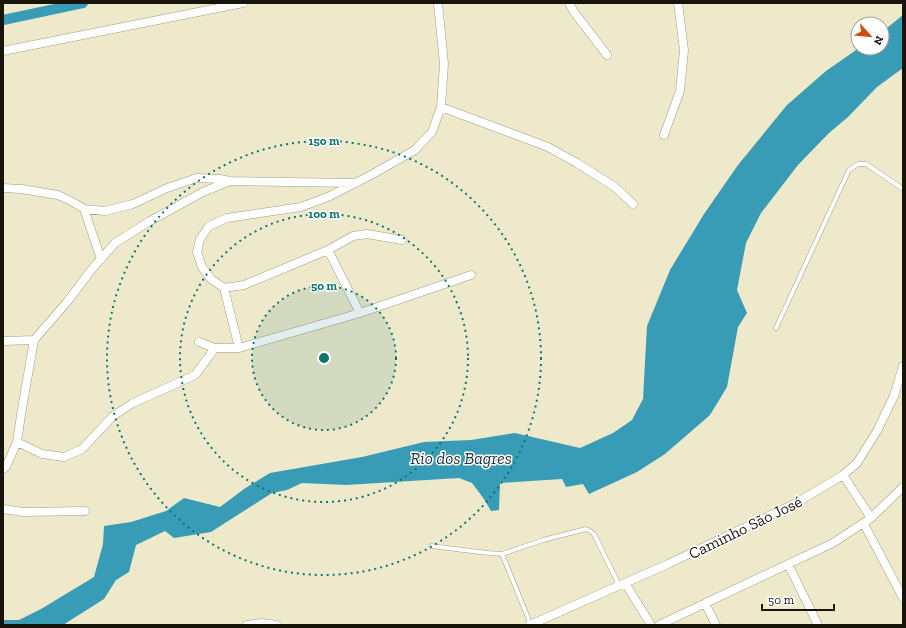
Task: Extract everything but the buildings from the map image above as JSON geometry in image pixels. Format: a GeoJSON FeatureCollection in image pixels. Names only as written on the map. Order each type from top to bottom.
{"type":"FeatureCollection","features":[{"type":"Feature","properties":{"kind":"street"},"geometry":{"type":"LineString","coordinates":[[3,51],[243,3]]}},
{"type":"Feature","properties":{"kind":"street"},"geometry":{"type":"LineString","coordinates":[[239,348],[224,288],[212,279],[202,267],[197,252],[200,239],[209,226],[227,218],[301,207],[330,196],[357,183],[415,150],[432,132],[441,107],[444,64],[438,3]]}},
{"type":"Feature","properties":{"kind":"street"},"geometry":{"type":"LineString","coordinates":[[569,3],[574,12],[607,55]]}},
{"type":"Feature","properties":{"kind":"street"},"geometry":{"type":"LineString","coordinates":[[664,135],[680,91],[684,50],[678,3]]}},
{"type":"Feature","properties":{"kind":"street"},"geometry":{"type":"LineString","coordinates":[[441,107],[548,147],[615,187],[632,204]]}},
{"type":"Feature","properties":{"kind":"street"},"geometry":{"type":"LineString","coordinates":[[3,188],[22,189],[58,195],[74,202],[84,209],[105,211],[133,204],[167,188],[197,178],[230,181],[357,183]]}},
{"type":"Feature","properties":{"kind":"street"},"geometry":{"type":"LineString","coordinates":[[3,468],[6,467],[17,442],[34,340],[115,243],[150,221],[203,192],[230,181]]}},
{"type":"Feature","properties":{"kind":"street"},"geometry":{"type":"LineString","coordinates":[[84,209],[101,259]]}},
{"type":"Feature","properties":{"kind":"street"},"geometry":{"type":"LineString","coordinates":[[224,288],[244,285],[328,250],[353,236],[367,234],[402,240]]}},
{"type":"Feature","properties":{"kind":"street"},"geometry":{"type":"LineString","coordinates":[[328,250],[360,313]]}},
{"type":"Feature","properties":{"kind":"street"},"geometry":{"type":"LineString","coordinates":[[199,342],[215,348],[239,348],[360,313],[471,275]]}},
{"type":"Feature","properties":{"kind":"street"},"geometry":{"type":"LineString","coordinates":[[3,341],[34,340]]}},
{"type":"Feature","properties":{"kind":"street"},"geometry":{"type":"LineString","coordinates":[[17,442],[42,454],[64,457],[82,449],[113,416],[133,403],[195,375],[215,348]]}},
{"type":"Feature","properties":{"kind":"street","name":"Caminho São José"},"geometry":{"type":"LineString","coordinates":[[530,625],[668,564],[796,503],[842,475],[857,463],[877,431],[894,396],[903,366]]}},
{"type":"Feature","properties":{"kind":"street"},"geometry":{"type":"LineString","coordinates":[[842,475],[871,518]]}},
{"type":"Feature","properties":{"kind":"street"},"geometry":{"type":"LineString","coordinates":[[659,625],[833,543],[864,524],[903,487]]}},
{"type":"Feature","properties":{"kind":"street"},"geometry":{"type":"LineString","coordinates":[[3,509],[23,512],[85,511]]}},
{"type":"Feature","properties":{"kind":"street"},"geometry":{"type":"LineString","coordinates":[[864,524],[903,598]]}},
{"type":"Feature","properties":{"kind":"street"},"geometry":{"type":"LineString","coordinates":[[788,564],[818,625]]}},
{"type":"Feature","properties":{"kind":"street"},"geometry":{"type":"LineString","coordinates":[[622,584],[652,625]]}},
{"type":"Feature","properties":{"kind":"street"},"geometry":{"type":"LineString","coordinates":[[705,603],[716,625]]}},
{"type":"Feature","properties":{"kind":"street"},"geometry":{"type":"LineString","coordinates":[[247,625],[262,623],[277,625]]}},
{"type":"Feature","properties":{"kind":"lane"},"geometry":{"type":"LineString","coordinates":[[776,328],[850,170],[858,164],[866,164],[903,189]]}},
{"type":"Feature","properties":{"kind":"lane"},"geometry":{"type":"LineString","coordinates":[[431,546],[502,554],[543,540],[586,529],[590,530],[594,534],[622,584]]}},
{"type":"Feature","properties":{"kind":"lane"},"geometry":{"type":"LineString","coordinates":[[502,554],[530,625]]}},
{"type":"Feature","properties":{"kind":"water","name":"Rio dos Bagres"},"geometry":{"type":"Polygon","coordinates":[[[903,15],[903,68],[877,87],[848,117],[829,133],[798,165],[761,213],[746,243],[737,290],[747,313],[738,327],[727,387],[710,415],[665,454],[637,472],[589,494],[583,484],[566,487],[562,479],[500,483],[499,510],[491,511],[472,483],[459,478],[346,485],[302,483],[287,490],[272,493],[211,532],[174,538],[165,531],[136,545],[129,572],[116,580],[104,599],[63,625],[3,625],[3,620],[19,620],[41,609],[94,577],[103,544],[104,526],[131,522],[166,511],[184,498],[220,507],[244,489],[270,473],[362,457],[424,442],[471,440],[515,433],[580,448],[613,433],[632,420],[643,399],[647,326],[670,270],[704,214],[738,165],[787,105],[826,71],[850,54],[850,56],[890,56],[890,26],[903,15]]]}},
{"type":"Feature","properties":{"kind":"waterway"},"geometry":{"type":"LineString","coordinates":[[3,20],[83,3]]}}]}
